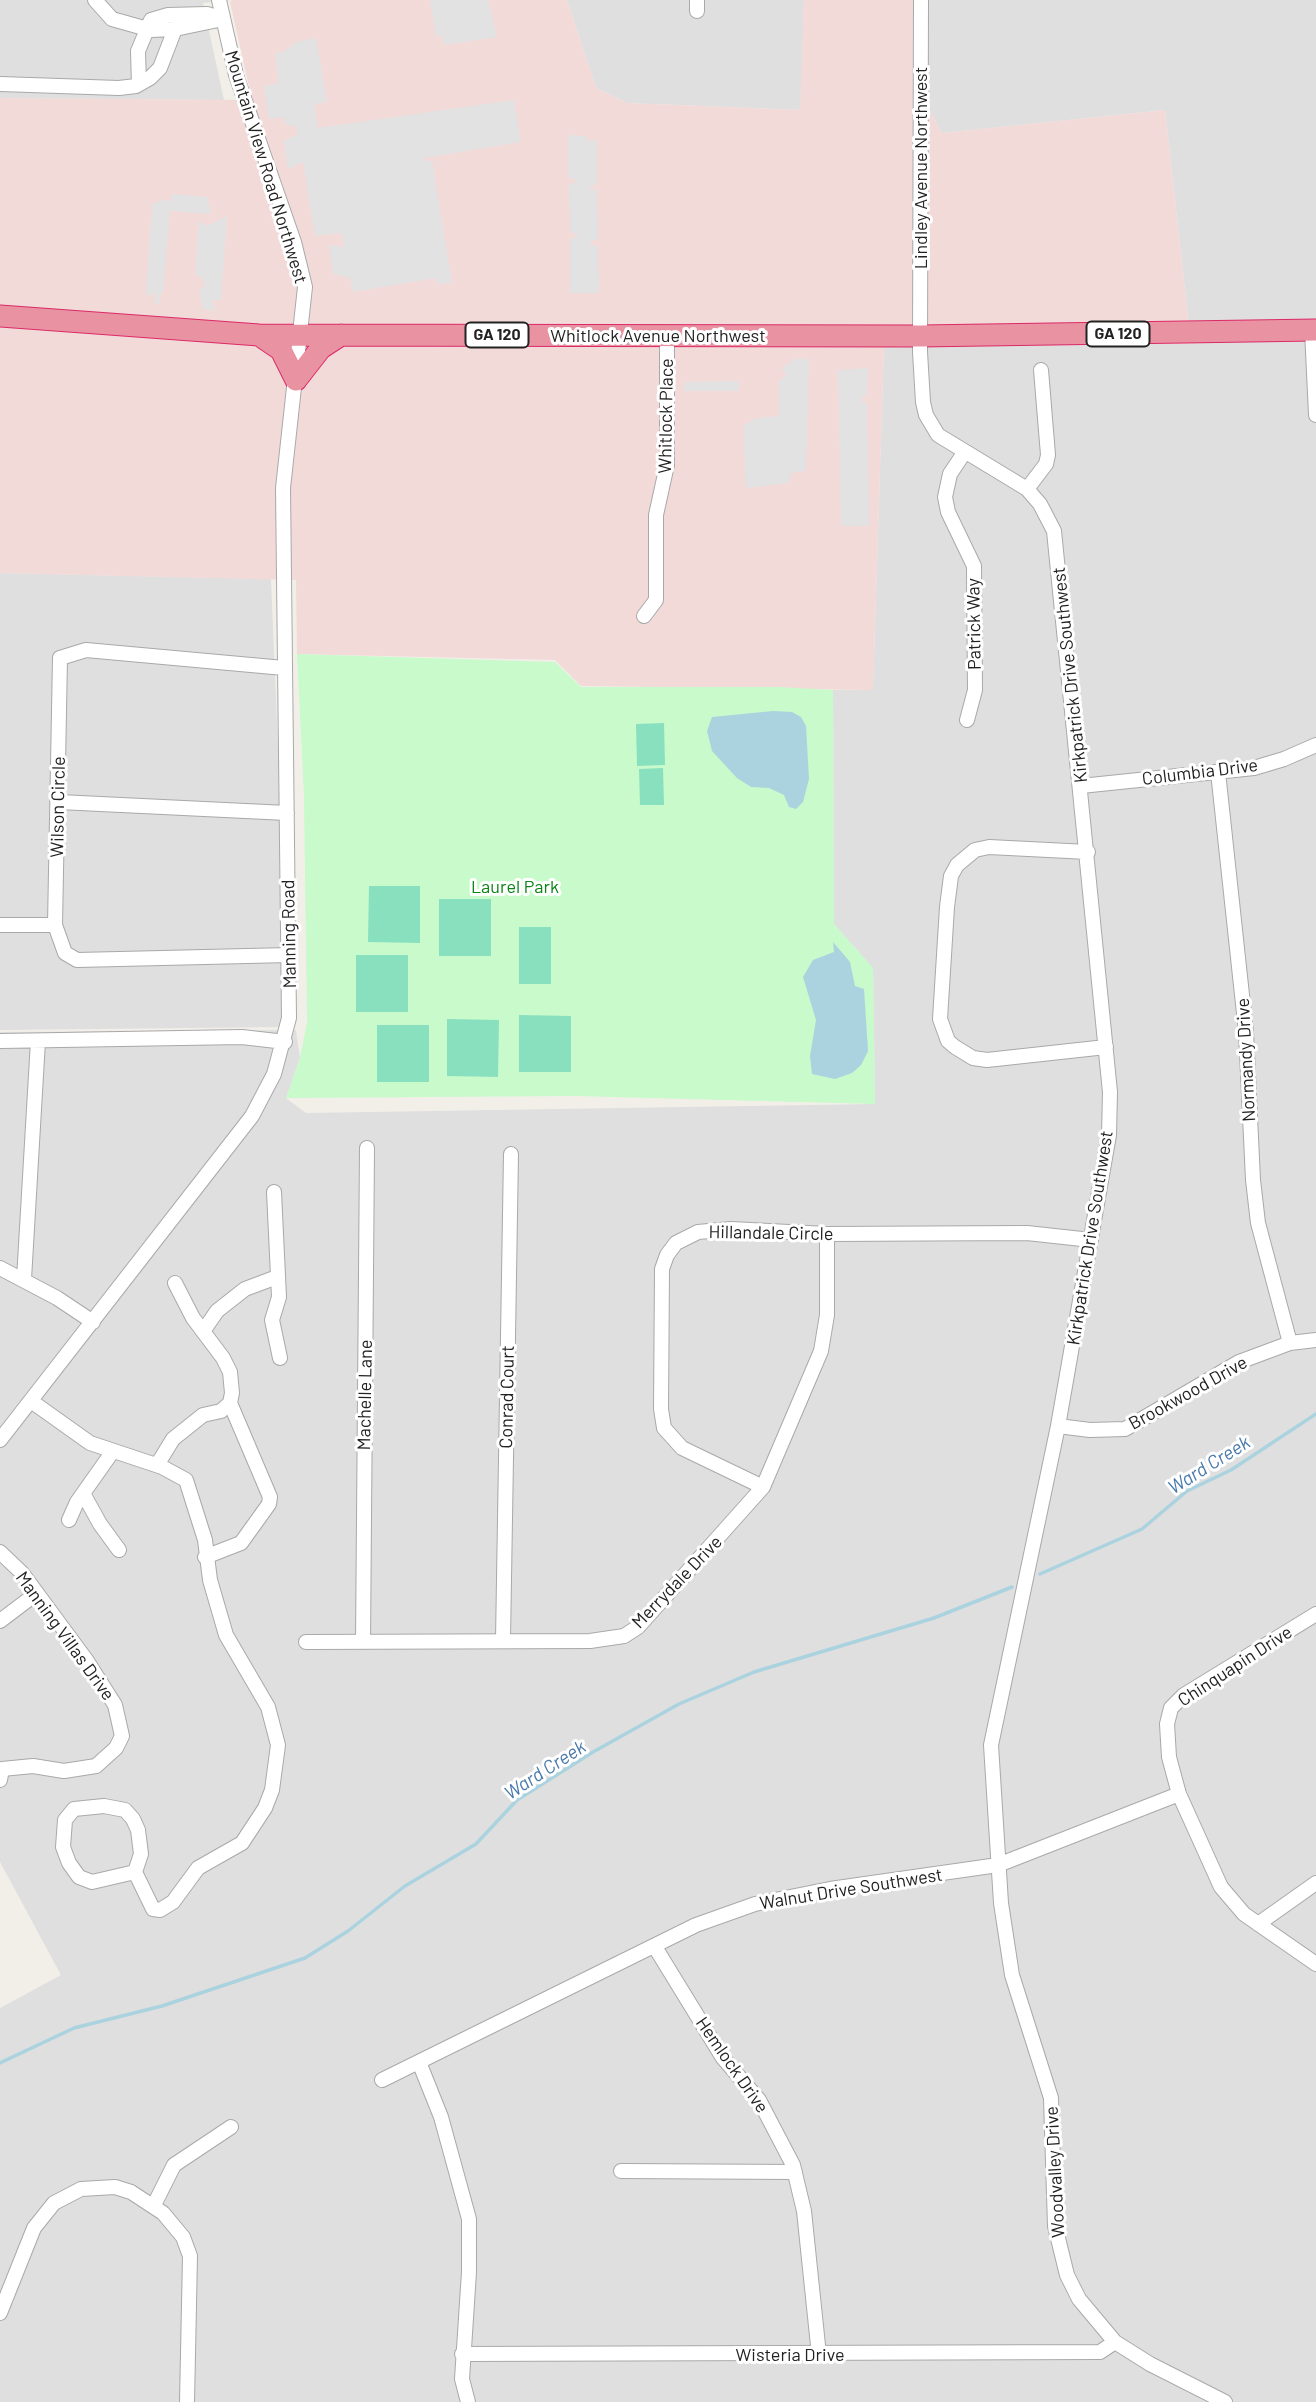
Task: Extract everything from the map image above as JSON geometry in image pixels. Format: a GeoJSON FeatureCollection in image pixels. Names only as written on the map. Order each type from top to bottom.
{"type":"FeatureCollection","features":[{"type":"Feature","properties":{"kind":"highway","name":"Whitlock Avenue Northwest"},"geometry":{"type":"LineString","coordinates":[[0,316],[260,335],[920,335],[1314,330]]}},
{"type":"Feature","properties":{"kind":"highway"},"geometry":{"type":"LineString","coordinates":[[260,335],[282,350],[296,380],[319,349],[341,335]]}},
{"type":"Feature","properties":{"kind":"street"},"geometry":{"type":"LineString","coordinates":[[95,0],[112,19],[145,28],[175,29],[223,19]]}},
{"type":"Feature","properties":{"kind":"street","name":"Mountain View Road Northwest"},"geometry":{"type":"LineString","coordinates":[[219,0],[236,75],[301,263],[306,298],[302,335]]}},
{"type":"Feature","properties":{"kind":"street","name":"Lindley Avenue Northwest"},"geometry":{"type":"LineString","coordinates":[[920,0],[920,335]]}},
{"type":"Feature","properties":{"kind":"street"},"geometry":{"type":"LineString","coordinates":[[139,84],[138,51],[145,28],[151,20],[168,15],[207,14],[223,19]]}},
{"type":"Feature","properties":{"kind":"street"},"geometry":{"type":"LineString","coordinates":[[0,85],[119,88],[139,84],[160,68],[175,29]]}},
{"type":"Feature","properties":{"kind":"street"},"geometry":{"type":"LineString","coordinates":[[1314,330],[1316,415]]}},
{"type":"Feature","properties":{"kind":"street","name":"Manning Road"},"geometry":{"type":"LineString","coordinates":[[0,1440],[251,1116],[274,1074],[285,1042],[290,1010],[290,955],[284,668],[284,468],[302,335]]}},
{"type":"Feature","properties":{"kind":"street","name":"Kirkpatrick Drive Southwest"},"geometry":{"type":"LineString","coordinates":[[920,335],[926,415],[938,435],[1027,489],[1048,518],[1055,539],[1106,1046],[1109,1135],[1058,1426],[991,1745],[998,1865]]}},
{"type":"Feature","properties":{"kind":"street","name":"Whitlock Place"},"geometry":{"type":"LineString","coordinates":[[644,616],[656,600],[656,515],[667,465],[667,336]]}},
{"type":"Feature","properties":{"kind":"street"},"geometry":{"type":"LineString","coordinates":[[1027,489],[1046,464],[1048,455],[1041,370]]}},
{"type":"Feature","properties":{"kind":"street","name":"Patrick Way"},"geometry":{"type":"LineString","coordinates":[[964,453],[950,474],[945,497],[948,512],[974,566],[975,690],[967,720]]}},
{"type":"Feature","properties":{"kind":"street","name":"Wilson Circle"},"geometry":{"type":"LineString","coordinates":[[284,668],[86,650],[60,658],[60,802],[55,925],[65,953],[77,960],[290,955]]}},
{"type":"Feature","properties":{"kind":"street","name":"Columbia Drive"},"geometry":{"type":"LineString","coordinates":[[1081,786],[1264,765],[1316,745]]}},
{"type":"Feature","properties":{"kind":"street","name":"Normandy Drive"},"geometry":{"type":"LineString","coordinates":[[1218,772],[1246,1032],[1253,1180],[1258,1223],[1290,1343]]}},
{"type":"Feature","properties":{"kind":"street"},"geometry":{"type":"LineString","coordinates":[[60,802],[287,813]]}},
{"type":"Feature","properties":{"kind":"street"},"geometry":{"type":"LineString","coordinates":[[1088,852],[989,847],[975,850],[957,865],[951,876],[947,907],[940,1019],[948,1041],[973,1058],[988,1060],[1106,1046]]}},
{"type":"Feature","properties":{"kind":"street"},"geometry":{"type":"LineString","coordinates":[[0,925],[55,925]]}},
{"type":"Feature","properties":{"kind":"street"},"geometry":{"type":"LineString","coordinates":[[0,1041],[242,1037],[285,1042]]}},
{"type":"Feature","properties":{"kind":"street"},"geometry":{"type":"LineString","coordinates":[[24,1279],[38,1041]]}},
{"type":"Feature","properties":{"kind":"street","name":"Machelle Lane"},"geometry":{"type":"LineString","coordinates":[[363,1642],[367,1148]]}},
{"type":"Feature","properties":{"kind":"street","name":"Conrad Court"},"geometry":{"type":"LineString","coordinates":[[503,1640],[511,1154]]}},
{"type":"Feature","properties":{"kind":"street"},"geometry":{"type":"LineString","coordinates":[[274,1192],[279,1297],[272,1320],[280,1358]]}},
{"type":"Feature","properties":{"kind":"street","name":"Hillandale Circle"},"geometry":{"type":"LineString","coordinates":[[762,1487],[682,1448],[664,1428],[661,1409],[662,1269],[667,1255],[676,1243],[698,1232],[731,1228],[827,1234],[1027,1233],[1091,1240]]}},
{"type":"Feature","properties":{"kind":"street","name":"Merrydale Drive"},"geometry":{"type":"LineString","coordinates":[[306,1642],[590,1641],[624,1636],[650,1615],[762,1487],[821,1351],[827,1315],[827,1234]]}},
{"type":"Feature","properties":{"kind":"street"},"geometry":{"type":"LineString","coordinates":[[0,1268],[24,1279],[93,1322]]}},
{"type":"Feature","properties":{"kind":"street"},"geometry":{"type":"LineString","coordinates":[[204,1330],[217,1311],[245,1289],[278,1277]]}},
{"type":"Feature","properties":{"kind":"street"},"geometry":{"type":"LineString","coordinates":[[175,1283],[193,1318],[204,1330],[230,1371],[230,1403],[270,1497],[269,1504],[241,1544],[205,1557]]}},
{"type":"Feature","properties":{"kind":"street","name":"Brookwood Drive"},"geometry":{"type":"LineString","coordinates":[[1058,1426],[1090,1430],[1125,1429],[1214,1374],[1290,1343],[1316,1340]]}},
{"type":"Feature","properties":{"kind":"street"},"geometry":{"type":"LineString","coordinates":[[31,1401],[79,1437],[157,1465],[186,1480],[205,1540],[205,1557],[226,1635],[268,1707],[278,1745],[272,1790],[265,1808],[242,1843],[198,1868],[167,1908],[153,1909],[135,1872],[141,1854],[138,1830],[125,1810],[104,1806],[75,1809],[65,1819],[63,1847],[69,1863],[79,1877],[102,1882],[135,1872]]}},
{"type":"Feature","properties":{"kind":"street"},"geometry":{"type":"LineString","coordinates":[[157,1465],[173,1439],[203,1415],[222,1411],[230,1403]]}},
{"type":"Feature","properties":{"kind":"street"},"geometry":{"type":"LineString","coordinates":[[69,1520],[113,1451]]}},
{"type":"Feature","properties":{"kind":"street"},"geometry":{"type":"LineString","coordinates":[[84,1495],[100,1524],[120,1550]]}},
{"type":"Feature","properties":{"kind":"street","name":"Manning Villas Drive"},"geometry":{"type":"LineString","coordinates":[[0,1552],[37,1593],[87,1661],[115,1705],[121,1720],[122,1736],[116,1748],[96,1766],[64,1771],[33,1766],[1,1771]]}},
{"type":"Feature","properties":{"kind":"street"},"geometry":{"type":"LineString","coordinates":[[0,1621],[37,1593]]}},
{"type":"Feature","properties":{"kind":"street","name":"Chinquapin Drive"},"geometry":{"type":"LineString","coordinates":[[1316,1615],[1173,1703],[1167,1718],[1167,1738],[1179,1794],[1221,1886],[1235,1906],[1316,1964]]}},
{"type":"Feature","properties":{"kind":"street","name":"Walnut Drive Southwest"},"geometry":{"type":"LineString","coordinates":[[382,2080],[696,1925],[755,1904],[830,1889],[998,1865],[1179,1794]]}},
{"type":"Feature","properties":{"kind":"street","name":"Woodvalley Drive"},"geometry":{"type":"LineString","coordinates":[[998,1865],[1012,1975],[1051,2098],[1055,2226],[1059,2249],[1079,2299],[1115,2342],[1150,2364],[1226,2402]]}},
{"type":"Feature","properties":{"kind":"street"},"geometry":{"type":"LineString","coordinates":[[1258,1924],[1316,1883]]}},
{"type":"Feature","properties":{"kind":"street","name":"Hemlock Drive"},"geometry":{"type":"LineString","coordinates":[[655,1947],[723,2058],[759,2100],[794,2172],[804,2211],[819,2355]]}},
{"type":"Feature","properties":{"kind":"street"},"geometry":{"type":"LineString","coordinates":[[419,2062],[441,2118],[469,2219],[469,2272],[462,2354],[462,2379],[468,2402]]}},
{"type":"Feature","properties":{"kind":"street"},"geometry":{"type":"LineString","coordinates":[[154,2205],[174,2165],[231,2127]]}},
{"type":"Feature","properties":{"kind":"street"},"geometry":{"type":"LineString","coordinates":[[621,2171],[794,2172]]}},
{"type":"Feature","properties":{"kind":"street"},"geometry":{"type":"LineString","coordinates":[[0,2313],[34,2228],[54,2203],[81,2189],[115,2187],[154,2205],[183,2237],[190,2256],[187,2402]]}},
{"type":"Feature","properties":{"kind":"street","name":"Wisteria Drive"},"geometry":{"type":"LineString","coordinates":[[462,2354],[819,2355],[1100,2352],[1115,2342]]}},
{"type":"Feature","properties":{"kind":"shaded area"},"geometry":{"type":"Polygon","coordinates":[[[0,0],[232,0],[203,3],[224,100],[0,98],[0,0]]]}},
{"type":"Feature","properties":{"kind":"shaded area"},"geometry":{"type":"Polygon","coordinates":[[[430,0],[488,0],[497,37],[444,45],[442,36],[436,37],[430,0]]]}},
{"type":"Feature","properties":{"kind":"shaded area"},"geometry":{"type":"Polygon","coordinates":[[[567,0],[804,0],[801,110],[627,103],[596,88],[567,0]]]}},
{"type":"Feature","properties":{"kind":"shaded area"},"geometry":{"type":"Polygon","coordinates":[[[567,0],[596,88],[627,103],[800,110],[804,0],[922,0],[930,111],[942,133],[1165,110],[1191,344],[884,344],[873,690],[581,686],[555,660],[297,654],[296,580],[0,573],[0,98],[252,100],[230,2],[567,0]]]}},
{"type":"Feature","properties":{"kind":"shaded area"},"geometry":{"type":"Polygon","coordinates":[[[922,0],[1316,0],[1316,2402],[0,2402],[0,2008],[61,1975],[0,1862],[0,1032],[296,1030],[300,1058],[286,1098],[306,1113],[875,1104],[873,968],[834,924],[833,690],[873,690],[884,344],[1191,344],[1165,110],[942,133],[930,111],[922,0]]]}},
{"type":"Feature","properties":{"kind":"shaded area"},"geometry":{"type":"Polygon","coordinates":[[[316,38],[327,102],[314,104],[318,128],[514,100],[521,142],[424,158],[426,161],[432,161],[452,283],[437,284],[436,278],[353,292],[350,278],[333,274],[329,245],[344,247],[342,233],[315,236],[303,162],[288,169],[284,141],[298,134],[297,127],[285,124],[284,117],[269,119],[264,86],[279,83],[275,53],[282,53],[296,42],[316,38]]]}},
{"type":"Feature","properties":{"kind":"shaded area"},"geometry":{"type":"Polygon","coordinates":[[[568,135],[586,136],[587,141],[597,140],[597,184],[588,187],[597,190],[598,240],[592,240],[590,244],[598,247],[599,293],[570,293],[570,239],[579,235],[570,232],[569,185],[578,181],[568,177],[568,135]]]}},
{"type":"Feature","properties":{"kind":"shaded area"},"geometry":{"type":"Polygon","coordinates":[[[172,194],[207,197],[211,214],[170,211],[163,293],[160,294],[159,304],[154,303],[155,294],[147,295],[146,291],[152,204],[162,200],[171,201],[172,194]]]}},
{"type":"Feature","properties":{"kind":"shaded area"},"geometry":{"type":"Polygon","coordinates":[[[227,216],[221,300],[212,300],[215,311],[203,309],[199,291],[204,287],[203,279],[195,274],[199,221],[207,226],[227,216]]]}},
{"type":"Feature","properties":{"kind":"shaded area"},"geometry":{"type":"Polygon","coordinates":[[[794,359],[809,359],[806,471],[792,472],[788,483],[746,488],[743,426],[756,418],[779,416],[779,381],[786,375],[782,368],[794,359]]]}},
{"type":"Feature","properties":{"kind":"shaded area"},"geometry":{"type":"Polygon","coordinates":[[[868,368],[867,395],[861,398],[862,402],[867,403],[869,526],[841,526],[838,370],[868,368]]]}},
{"type":"Feature","properties":{"kind":"shaded area"},"geometry":{"type":"Polygon","coordinates":[[[739,381],[739,391],[684,391],[685,382],[739,381]]]}},
{"type":"Feature","properties":{"kind":"shaded area"},"geometry":{"type":"Polygon","coordinates":[[[0,573],[271,579],[286,941],[284,1027],[0,1030],[0,573]]]}},
{"type":"Feature","properties":{"kind":"green space","name":"Laurel Park"},"geometry":{"type":"Polygon","coordinates":[[[297,654],[555,662],[581,687],[779,687],[833,690],[834,924],[873,968],[875,1104],[575,1096],[286,1098],[300,1058],[307,1022],[304,797],[297,654]]]}},
{"type":"Feature","properties":{"kind":"green space"},"geometry":{"type":"Polygon","coordinates":[[[664,723],[665,765],[637,766],[636,724],[664,723]]]}},
{"type":"Feature","properties":{"kind":"green space"},"geometry":{"type":"Polygon","coordinates":[[[663,768],[664,805],[640,805],[639,769],[663,768]]]}},
{"type":"Feature","properties":{"kind":"green space"},"geometry":{"type":"Polygon","coordinates":[[[369,886],[420,886],[420,943],[368,942],[369,886]]]}},
{"type":"Feature","properties":{"kind":"green space"},"geometry":{"type":"Polygon","coordinates":[[[439,899],[491,899],[491,956],[439,956],[439,899]]]}},
{"type":"Feature","properties":{"kind":"green space"},"geometry":{"type":"Polygon","coordinates":[[[519,927],[551,927],[551,984],[519,984],[519,927]]]}},
{"type":"Feature","properties":{"kind":"green space"},"geometry":{"type":"Polygon","coordinates":[[[356,955],[408,955],[408,1012],[356,1012],[356,955]]]}},
{"type":"Feature","properties":{"kind":"green space"},"geometry":{"type":"Polygon","coordinates":[[[519,1015],[571,1016],[571,1072],[519,1072],[519,1015]]]}},
{"type":"Feature","properties":{"kind":"green space"},"geometry":{"type":"Polygon","coordinates":[[[447,1019],[499,1020],[498,1077],[447,1076],[447,1019]]]}},
{"type":"Feature","properties":{"kind":"green space"},"geometry":{"type":"Polygon","coordinates":[[[377,1025],[429,1025],[429,1082],[377,1082],[377,1025]]]}},
{"type":"Feature","properties":{"kind":"water"},"geometry":{"type":"Polygon","coordinates":[[[773,711],[792,712],[801,717],[806,726],[809,779],[803,802],[796,809],[789,807],[784,795],[769,788],[751,787],[737,778],[712,751],[707,731],[712,717],[773,711]]]}},
{"type":"Feature","properties":{"kind":"water"},"geometry":{"type":"Polygon","coordinates":[[[833,942],[850,962],[855,986],[864,989],[868,1051],[861,1065],[852,1073],[835,1079],[812,1074],[810,1056],[816,1020],[803,977],[813,960],[834,952],[833,942]]]}},
{"type":"Feature","properties":{"kind":"waterway","name":"Ward Creek"},"geometry":{"type":"LineString","coordinates":[[1040,1574],[1142,1529],[1187,1491],[1231,1470],[1316,1414]]}},
{"type":"Feature","properties":{"kind":"waterway","name":"Ward Creek"},"geometry":{"type":"LineString","coordinates":[[0,2063],[74,2028],[162,2006],[305,1958],[348,1931],[405,1886],[476,1844],[517,1800],[593,1752],[679,1704],[754,1672],[934,1618],[1012,1587]]}}]}
